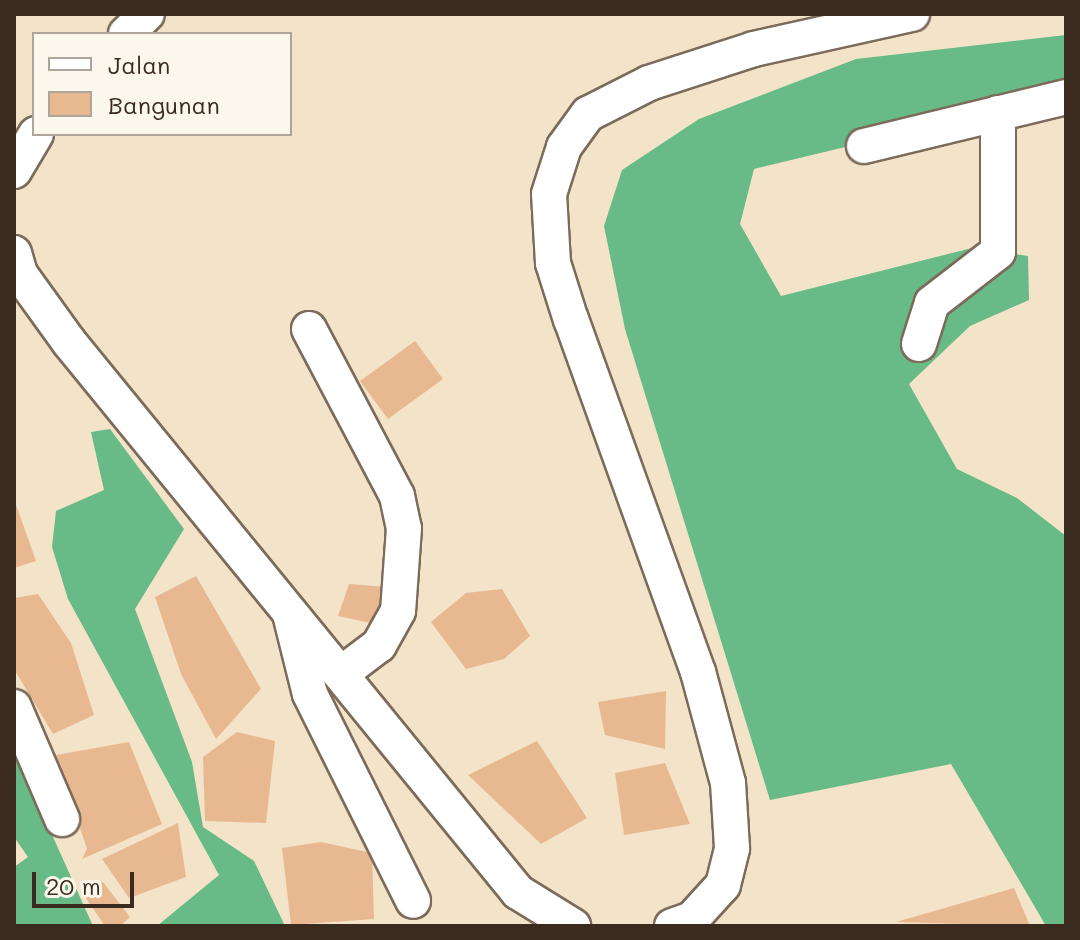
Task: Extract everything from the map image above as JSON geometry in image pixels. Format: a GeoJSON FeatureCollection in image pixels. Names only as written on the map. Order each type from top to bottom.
{"type":"FeatureCollection","features":[{"type":"Feature","properties":{"kind":"street"},"geometry":{"type":"LineString","coordinates":[[128,32],[147,14]]}},
{"type":"Feature","properties":{"kind":"street"},"geometry":{"type":"LineString","coordinates":[[672,926],[692,919],[723,885],[732,848],[728,783],[698,672],[553,263],[549,194],[564,147],[588,114],[649,83],[754,49],[912,14]]}},
{"type":"Feature","properties":{"kind":"street"},"geometry":{"type":"LineString","coordinates":[[864,146],[1066,97]]}},
{"type":"Feature","properties":{"kind":"street"},"geometry":{"type":"LineString","coordinates":[[919,344],[932,303],[998,252],[998,113]]}},
{"type":"Feature","properties":{"kind":"street"},"geometry":{"type":"LineString","coordinates":[[14,171],[35,136]]}},
{"type":"Feature","properties":{"kind":"street"},"geometry":{"type":"LineString","coordinates":[[14,253],[20,274],[69,342],[518,892],[573,926]]}},
{"type":"Feature","properties":{"kind":"street"},"geometry":{"type":"LineString","coordinates":[[309,329],[397,496],[404,528],[398,611],[379,645],[342,673]]}},
{"type":"Feature","properties":{"kind":"street"},"geometry":{"type":"LineString","coordinates":[[290,614],[310,694],[413,901]]}},
{"type":"Feature","properties":{"kind":"street"},"geometry":{"type":"LineString","coordinates":[[14,707],[62,819]]}},
{"type":"Feature","properties":{"kind":"green space"},"geometry":{"type":"Polygon","coordinates":[[[1066,35],[1066,94],[754,169],[740,224],[781,296],[972,248],[1028,256],[1029,300],[970,326],[909,384],[957,469],[1017,498],[1066,536],[1066,926],[1046,926],[951,764],[770,800],[625,329],[604,226],[622,170],[699,119],[856,59],[1066,35]]]}},
{"type":"Feature","properties":{"kind":"green space"},"geometry":{"type":"Polygon","coordinates":[[[110,429],[184,529],[135,609],[192,762],[203,827],[254,861],[285,926],[157,926],[219,875],[68,599],[52,547],[56,511],[104,490],[91,432],[110,429]]]}},
{"type":"Feature","properties":{"kind":"green space"},"geometry":{"type":"Polygon","coordinates":[[[14,750],[93,926],[14,926],[14,867],[28,857],[14,837],[14,750]]]}},
{"type":"Feature","properties":{"kind":"building"},"geometry":{"type":"Polygon","coordinates":[[[415,341],[443,379],[388,419],[360,381],[415,341]]]}},
{"type":"Feature","properties":{"kind":"building"},"geometry":{"type":"Polygon","coordinates":[[[14,499],[36,561],[14,568],[14,499]]]}},
{"type":"Feature","properties":{"kind":"building"},"geometry":{"type":"Polygon","coordinates":[[[196,576],[261,689],[216,739],[181,674],[155,597],[196,576]]]}},
{"type":"Feature","properties":{"kind":"building"},"geometry":{"type":"Polygon","coordinates":[[[349,584],[387,587],[375,624],[338,616],[349,584]]]}},
{"type":"Feature","properties":{"kind":"building"},"geometry":{"type":"Polygon","coordinates":[[[502,589],[530,636],[504,659],[466,669],[431,622],[466,593],[502,589]]]}},
{"type":"Feature","properties":{"kind":"building"},"geometry":{"type":"Polygon","coordinates":[[[38,594],[71,643],[94,715],[53,734],[14,669],[14,598],[38,594]]]}},
{"type":"Feature","properties":{"kind":"building"},"geometry":{"type":"Polygon","coordinates":[[[666,691],[665,749],[605,735],[598,702],[666,691]]]}},
{"type":"Feature","properties":{"kind":"building"},"geometry":{"type":"Polygon","coordinates":[[[237,732],[275,741],[266,823],[205,821],[203,757],[237,732]]]}},
{"type":"Feature","properties":{"kind":"building"},"geometry":{"type":"Polygon","coordinates":[[[537,741],[587,818],[541,844],[468,775],[537,741]]]}},
{"type":"Feature","properties":{"kind":"building"},"geometry":{"type":"Polygon","coordinates":[[[129,742],[162,824],[82,859],[87,849],[56,755],[129,742]]]}},
{"type":"Feature","properties":{"kind":"building"},"geometry":{"type":"Polygon","coordinates":[[[665,763],[690,824],[624,835],[615,773],[665,763]]]}},
{"type":"Feature","properties":{"kind":"building"},"geometry":{"type":"Polygon","coordinates":[[[178,823],[186,877],[129,898],[102,859],[178,823]]]}},
{"type":"Feature","properties":{"kind":"building"},"geometry":{"type":"Polygon","coordinates":[[[321,842],[372,853],[374,919],[291,925],[282,848],[321,842]]]}},
{"type":"Feature","properties":{"kind":"building"},"geometry":{"type":"Polygon","coordinates":[[[103,882],[130,917],[120,926],[105,926],[83,894],[103,882]]]}},
{"type":"Feature","properties":{"kind":"building"},"geometry":{"type":"Polygon","coordinates":[[[1014,888],[1030,926],[896,922],[1014,888]]]}}]}
